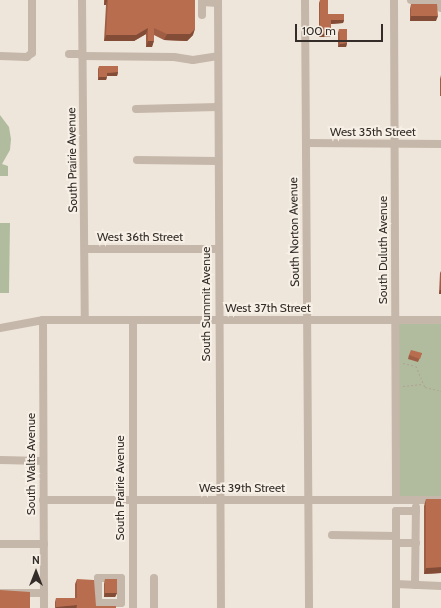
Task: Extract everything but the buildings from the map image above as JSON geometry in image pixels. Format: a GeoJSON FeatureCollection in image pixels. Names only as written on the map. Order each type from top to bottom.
{"type":"FeatureCollection","features":[{"type":"Feature","properties":{"kind":"street"},"geometry":{"type":"LineString","coordinates":[[0,56],[27,57],[32,53],[32,0]]}},
{"type":"Feature","properties":{"kind":"street","name":"South Prairie Avenue"},"geometry":{"type":"LineString","coordinates":[[82,0],[85,320]]}},
{"type":"Feature","properties":{"kind":"street","name":"South Norton Avenue"},"geometry":{"type":"LineString","coordinates":[[305,0],[309,608]]}},
{"type":"Feature","properties":{"kind":"street","name":"South Duluth Avenue"},"geometry":{"type":"LineString","coordinates":[[394,0],[396,500]]}},
{"type":"Feature","properties":{"kind":"street"},"geometry":{"type":"LineString","coordinates":[[411,0],[438,1],[441,8]]}},
{"type":"Feature","properties":{"kind":"street"},"geometry":{"type":"LineString","coordinates":[[202,16],[202,1],[218,1]]}},
{"type":"Feature","properties":{"kind":"street","name":"South Summit Avenue"},"geometry":{"type":"LineString","coordinates":[[218,1],[218,320],[221,608]]}},
{"type":"Feature","properties":{"kind":"street"},"geometry":{"type":"LineString","coordinates":[[69,54],[174,57],[193,60],[218,56]]}},
{"type":"Feature","properties":{"kind":"street"},"geometry":{"type":"LineString","coordinates":[[136,109],[218,107]]}},
{"type":"Feature","properties":{"kind":"street","name":"West 35th Street"},"geometry":{"type":"LineString","coordinates":[[306,143],[441,144]]}},
{"type":"Feature","properties":{"kind":"street"},"geometry":{"type":"LineString","coordinates":[[137,160],[218,160]]}},
{"type":"Feature","properties":{"kind":"street","name":"West 36th Street"},"geometry":{"type":"LineString","coordinates":[[85,249],[218,249]]}},
{"type":"Feature","properties":{"kind":"street","name":"West 37th Street"},"geometry":{"type":"LineString","coordinates":[[0,328],[43,320],[441,320]]}},
{"type":"Feature","properties":{"kind":"street","name":"South Walts Avenue"},"geometry":{"type":"LineString","coordinates":[[43,320],[44,608]]}},
{"type":"Feature","properties":{"kind":"street","name":"South Prairie Avenue"},"geometry":{"type":"LineString","coordinates":[[133,321],[131,500],[133,608]]}},
{"type":"Feature","properties":{"kind":"street"},"geometry":{"type":"LineString","coordinates":[[0,460],[43,460]]}},
{"type":"Feature","properties":{"kind":"street","name":"West 39th Street"},"geometry":{"type":"LineString","coordinates":[[43,500],[441,500]]}},
{"type":"Feature","properties":{"kind":"street"},"geometry":{"type":"LineString","coordinates":[[415,585],[416,500]]}},
{"type":"Feature","properties":{"kind":"street"},"geometry":{"type":"LineString","coordinates":[[396,608],[396,511],[416,511]]}},
{"type":"Feature","properties":{"kind":"street"},"geometry":{"type":"LineString","coordinates":[[332,536],[396,540],[416,543]]}},
{"type":"Feature","properties":{"kind":"street"},"geometry":{"type":"LineString","coordinates":[[0,544],[44,544]]}},
{"type":"Feature","properties":{"kind":"street"},"geometry":{"type":"LineString","coordinates":[[154,578],[154,608]]}},
{"type":"Feature","properties":{"kind":"street"},"geometry":{"type":"LineString","coordinates":[[396,584],[441,586]]}},
{"type":"Feature","properties":{"kind":"street"},"geometry":{"type":"LineString","coordinates":[[121,591],[132,591]]}},
{"type":"Feature","properties":{"kind":"street"},"geometry":{"type":"LineString","coordinates":[[0,593],[44,592]]}},
{"type":"Feature","properties":{"kind":"path"},"geometry":{"type":"LineString","coordinates":[[403,363],[416,366],[420,371],[422,384]]}},
{"type":"Feature","properties":{"kind":"path"},"geometry":{"type":"LineString","coordinates":[[403,386],[422,384],[432,390],[441,391]]}},
{"type":"Feature","properties":{"kind":"green space"},"geometry":{"type":"Polygon","coordinates":[[[0,115],[9,127],[11,139],[10,150],[2,164],[8,166],[8,176],[0,176],[0,115]]]}},
{"type":"Feature","properties":{"kind":"green space"},"geometry":{"type":"Polygon","coordinates":[[[0,223],[10,223],[9,293],[0,293],[0,223]]]}},
{"type":"Feature","properties":{"kind":"green space"},"geometry":{"type":"Polygon","coordinates":[[[395,320],[441,320],[441,500],[396,500],[395,320]]]}}]}
